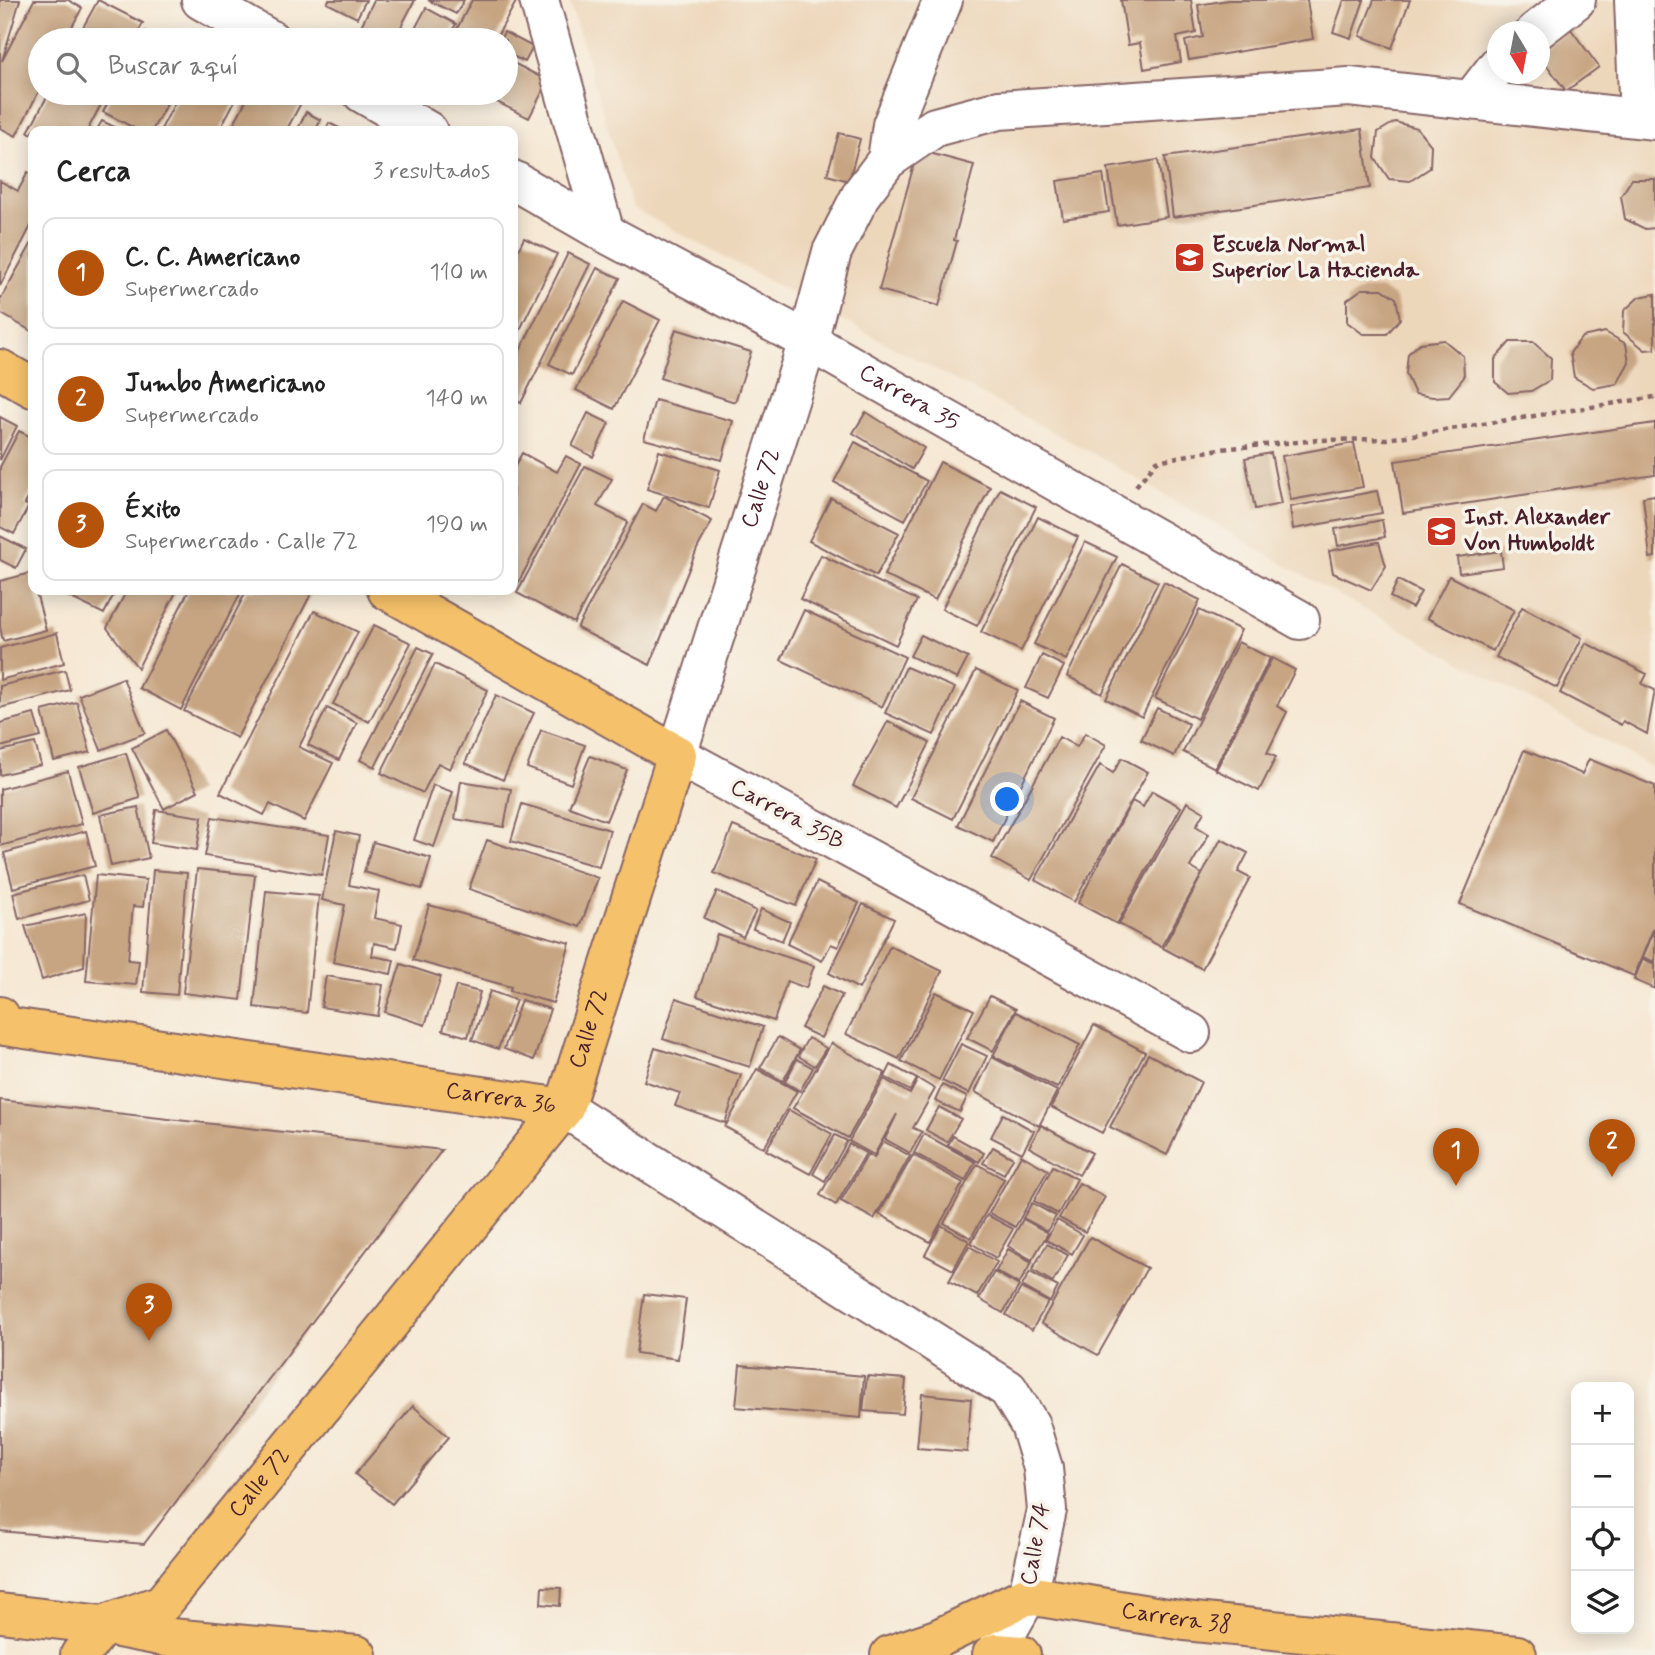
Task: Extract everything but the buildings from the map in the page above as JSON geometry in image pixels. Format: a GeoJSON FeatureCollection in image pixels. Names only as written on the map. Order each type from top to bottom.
{"type":"FeatureCollection","features":[{"type":"Feature","properties":{"kind":"main road"},"geometry":{"type":"LineString","coordinates":[[0,369],[28,385]]}},
{"type":"Feature","properties":{"kind":"main road","name":"Carrera 35B"},"geometry":{"type":"LineString","coordinates":[[396,595],[677,755]]}},
{"type":"Feature","properties":{"kind":"main road","name":"Calle 72"},"geometry":{"type":"LineString","coordinates":[[164,1632],[564,1108],[677,755]]}},
{"type":"Feature","properties":{"kind":"main road","name":"Carrera 36"},"geometry":{"type":"LineString","coordinates":[[1,1023],[564,1108]]}},
{"type":"Feature","properties":{"kind":"main road"},"geometry":{"type":"LineString","coordinates":[[890,1655],[937,1639],[1028,1595]]}},
{"type":"Feature","properties":{"kind":"main road","name":"Carrera 38"},"geometry":{"type":"LineString","coordinates":[[1028,1595],[1185,1621],[1517,1655]]}},
{"type":"Feature","properties":{"kind":"main road"},"geometry":{"type":"LineString","coordinates":[[0,1614],[356,1655]]}},
{"type":"Feature","properties":{"kind":"main road"},"geometry":{"type":"LineString","coordinates":[[80,1655],[103,1625]]}},
{"type":"Feature","properties":{"kind":"street"},"geometry":{"type":"LineString","coordinates":[[201,0],[250,28]]}},
{"type":"Feature","properties":{"kind":"street"},"geometry":{"type":"LineString","coordinates":[[539,0],[605,233]]}},
{"type":"Feature","properties":{"kind":"street"},"geometry":{"type":"LineString","coordinates":[[887,160],[892,125],[943,0]]}},
{"type":"Feature","properties":{"kind":"street"},"geometry":{"type":"LineString","coordinates":[[1549,21],[1576,0]]}},
{"type":"Feature","properties":{"kind":"street"},"geometry":{"type":"LineString","coordinates":[[887,160],[935,127],[999,110],[1349,87],[1647,119],[1634,0]]}},
{"type":"Feature","properties":{"kind":"street"},"geometry":{"type":"LineString","coordinates":[[1471,100],[1487,78]]}},
{"type":"Feature","properties":{"kind":"street"},"geometry":{"type":"LineString","coordinates":[[383,105],[419,126]]}},
{"type":"Feature","properties":{"kind":"street","name":"Calle 72"},"geometry":{"type":"LineString","coordinates":[[677,755],[808,341],[832,252],[862,193],[887,160]]}},
{"type":"Feature","properties":{"kind":"street","name":"Carrera 35"},"geometry":{"type":"LineString","coordinates":[[518,183],[605,233],[808,341],[1300,620]]}},
{"type":"Feature","properties":{"kind":"street","name":"Carrera 35B"},"geometry":{"type":"LineString","coordinates":[[677,755],[1191,1033]]}},
{"type":"Feature","properties":{"kind":"street","name":"Carrera 36"},"geometry":{"type":"LineString","coordinates":[[564,1108],[1008,1389]]}},
{"type":"Feature","properties":{"kind":"street","name":"Calle 74"},"geometry":{"type":"LineString","coordinates":[[1001,1654],[1028,1595],[1046,1510],[1043,1468],[1030,1425],[1008,1389]]}},
{"type":"Feature","properties":{"kind":"path"},"geometry":{"type":"LineString","coordinates":[[1115,515],[1157,461],[1220,449],[1319,440],[1398,438],[1655,397]]}},
{"type":"Feature","properties":{"kind":"shaded area","name":"Escuela Normal Superior La Hacienda"},"geometry":{"type":"Polygon","coordinates":[[[569,0],[1655,0],[1655,769],[1315,582],[1092,453],[632,208],[569,0]]]}},
{"type":"Feature","properties":{"kind":"place","name":"Escuela Normal Superior La Hacienda"},"geometry":{"type":"Point","coordinates":[1189,258]}},
{"type":"Feature","properties":{"kind":"place","name":"Inst. Alexander Von Humboldt"},"geometry":{"type":"Point","coordinates":[1441,531]}},
{"type":"Feature","properties":{"kind":"place","name":"Jumbo Americano"},"geometry":{"type":"Point","coordinates":[1612,1177]}},
{"type":"Feature","properties":{"kind":"place","name":"C. C. Americano"},"geometry":{"type":"Point","coordinates":[1456,1186]}},
{"type":"Feature","properties":{"kind":"place","name":"Éxito"},"geometry":{"type":"Point","coordinates":[149,1341]}}]}
